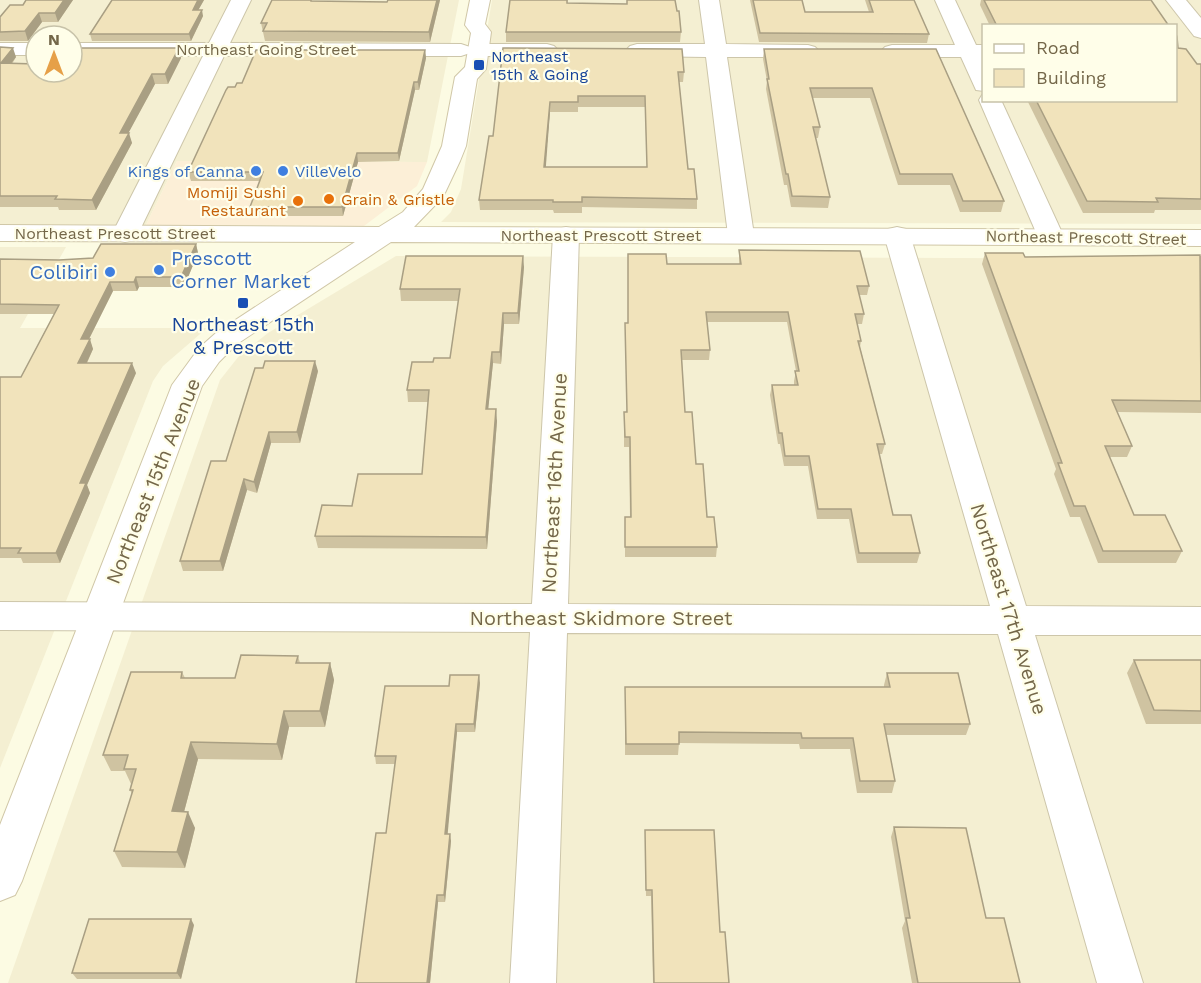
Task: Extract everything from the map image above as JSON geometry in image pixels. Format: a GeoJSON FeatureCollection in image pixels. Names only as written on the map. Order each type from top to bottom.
{"type":"FeatureCollection","features":[{"type":"Feature","properties":{"kind":"street"},"geometry":{"type":"LineString","coordinates":[[125,234],[241,0]]}},
{"type":"Feature","properties":{"kind":"street","name":"Northeast 15th Avenue"},"geometry":{"type":"LineString","coordinates":[[0,881],[181,400],[195,372],[227,338],[412,217],[434,192],[454,146],[466,77],[475,69],[469,50],[481,32],[476,25],[480,0]]}},
{"type":"Feature","properties":{"kind":"street"},"geometry":{"type":"LineString","coordinates":[[709,0],[741,236]]}},
{"type":"Feature","properties":{"kind":"street"},"geometry":{"type":"LineString","coordinates":[[945,0],[976,51],[982,76]]}},
{"type":"Feature","properties":{"kind":"street"},"geometry":{"type":"LineString","coordinates":[[1176,0],[1198,45]]}},
{"type":"Feature","properties":{"kind":"street"},"geometry":{"type":"LineString","coordinates":[[0,49],[24,49]]}},
{"type":"Feature","properties":{"kind":"street","name":"Northeast Going Street"},"geometry":{"type":"LineString","coordinates":[[84,49],[573,50]]}},
{"type":"Feature","properties":{"kind":"street"},"geometry":{"type":"LineString","coordinates":[[621,50],[831,51]]}},
{"type":"Feature","properties":{"kind":"street"},"geometry":{"type":"LineString","coordinates":[[877,51],[976,51]]}},
{"type":"Feature","properties":{"kind":"street"},"geometry":{"type":"LineString","coordinates":[[991,102],[1051,237]]}},
{"type":"Feature","properties":{"kind":"street","name":"Northeast Prescott Street"},"geometry":{"type":"LineString","coordinates":[[0,233],[1201,238]]}},
{"type":"Feature","properties":{"kind":"street","name":"Northeast 16th Avenue"},"geometry":{"type":"LineString","coordinates":[[533,983],[566,235]]}},
{"type":"Feature","properties":{"kind":"street","name":"Northeast 17th Avenue"},"geometry":{"type":"LineString","coordinates":[[897,236],[1119,983]]}},
{"type":"Feature","properties":{"kind":"street","name":"Northeast Skidmore Street"},"geometry":{"type":"LineString","coordinates":[[0,616],[1201,621]]}},
{"type":"Feature","properties":{"kind":"shaded area"},"geometry":{"type":"Polygon","coordinates":[[[0,0],[459,0],[427,162],[177,161],[146,225],[0,224],[0,0]]]}},
{"type":"Feature","properties":{"kind":"shaded area"},"geometry":{"type":"Polygon","coordinates":[[[492,0],[1201,0],[1201,224],[441,222],[451,212],[461,189],[492,0]]]}},
{"type":"Feature","properties":{"kind":"shaded area"},"geometry":{"type":"Polygon","coordinates":[[[177,161],[427,162],[417,186],[364,226],[146,225],[177,161]]]}},
{"type":"Feature","properties":{"kind":"shaded area"},"geometry":{"type":"Polygon","coordinates":[[[0,247],[66,247],[20,328],[207,328],[163,366],[153,381],[0,768],[0,247]]]}},
{"type":"Feature","properties":{"kind":"shaded area"},"geometry":{"type":"Polygon","coordinates":[[[396,256],[1201,259],[1201,983],[8,983],[220,380],[239,356],[268,333],[396,256]]]}},
{"type":"Feature","properties":{"kind":"building"},"geometry":{"type":"Polygon","coordinates":[[[26,0],[64,0],[55,13],[39,13],[30,24],[24,24],[24,31],[0,32],[0,17],[10,5],[23,5],[26,0]]]}},
{"type":"Feature","properties":{"kind":"building"},"geometry":{"type":"Polygon","coordinates":[[[112,0],[198,0],[193,10],[202,10],[189,34],[90,34],[112,0]]]}},
{"type":"Feature","properties":{"kind":"building"},"geometry":{"type":"Polygon","coordinates":[[[272,0],[387,2],[388,0],[437,0],[429,32],[263,31],[267,23],[261,23],[272,0]]]}},
{"type":"Feature","properties":{"kind":"building"},"geometry":{"type":"Polygon","coordinates":[[[510,0],[567,0],[567,3],[627,4],[627,0],[675,0],[677,11],[679,11],[681,32],[506,32],[510,0]]]}},
{"type":"Feature","properties":{"kind":"building"},"geometry":{"type":"Polygon","coordinates":[[[753,0],[802,0],[805,12],[873,12],[869,0],[914,0],[929,34],[760,33],[753,0]]]}},
{"type":"Feature","properties":{"kind":"building"},"geometry":{"type":"Polygon","coordinates":[[[984,0],[1151,0],[1168,24],[996,24],[984,0]]]}},
{"type":"Feature","properties":{"kind":"building"},"geometry":{"type":"Polygon","coordinates":[[[1177,37],[1178,48],[1186,49],[1197,64],[1201,64],[1201,199],[1156,198],[1158,202],[1087,201],[1037,102],[1177,102],[1177,37]]]}},
{"type":"Feature","properties":{"kind":"building"},"geometry":{"type":"Polygon","coordinates":[[[0,47],[13,48],[1,63],[24,64],[24,84],[84,84],[84,48],[179,48],[165,74],[152,74],[120,133],[129,133],[92,200],[55,199],[57,196],[0,196],[0,47]]]}},
{"type":"Feature","properties":{"kind":"building"},"geometry":{"type":"Polygon","coordinates":[[[503,48],[682,49],[684,72],[678,72],[688,169],[694,169],[697,199],[582,197],[582,202],[479,200],[489,136],[493,136],[503,48]],[[578,96],[578,102],[550,102],[544,167],[647,167],[645,96],[578,96]]]}},
{"type":"Feature","properties":{"kind":"building"},"geometry":{"type":"Polygon","coordinates":[[[764,49],[936,49],[1004,201],[963,201],[952,174],[900,174],[872,88],[810,88],[820,127],[813,127],[830,197],[792,196],[767,79],[769,79],[764,49]]]}},
{"type":"Feature","properties":{"kind":"building"},"geometry":{"type":"Polygon","coordinates":[[[256,50],[425,50],[418,82],[414,82],[398,153],[357,153],[342,207],[250,207],[263,172],[188,172],[226,90],[228,87],[235,87],[237,83],[242,83],[256,50]]]}},
{"type":"Feature","properties":{"kind":"building"},"geometry":{"type":"Polygon","coordinates":[[[101,244],[196,244],[181,277],[136,277],[134,282],[110,282],[81,339],[90,339],[78,363],[132,363],[80,483],[86,483],[56,553],[18,553],[21,548],[0,548],[0,377],[21,377],[59,305],[0,304],[0,259],[93,258],[101,244]]]}},
{"type":"Feature","properties":{"kind":"building"},"geometry":{"type":"Polygon","coordinates":[[[739,250],[860,251],[869,286],[857,286],[864,314],[855,314],[861,341],[858,341],[885,444],[877,444],[893,515],[911,515],[920,553],[859,553],[851,509],[818,509],[809,456],[785,456],[772,385],[798,385],[795,371],[799,371],[788,312],[706,312],[710,350],[681,350],[685,412],[692,412],[696,464],[703,464],[707,517],[714,517],[717,547],[625,547],[625,517],[631,517],[630,437],[625,437],[624,412],[627,412],[625,323],[628,323],[628,254],[666,254],[667,264],[741,264],[739,250]]]}},
{"type":"Feature","properties":{"kind":"building"},"geometry":{"type":"Polygon","coordinates":[[[985,253],[1023,253],[1025,257],[1200,255],[1201,401],[1112,400],[1132,446],[1105,446],[1134,515],[1165,515],[1182,551],[1103,551],[1085,506],[1074,506],[1058,463],[1062,463],[985,253]]]}},
{"type":"Feature","properties":{"kind":"building"},"geometry":{"type":"Polygon","coordinates":[[[406,256],[523,256],[518,313],[503,313],[500,352],[492,352],[486,409],[496,409],[486,537],[315,536],[322,505],[352,506],[358,474],[422,474],[429,390],[407,390],[412,362],[433,362],[434,358],[450,358],[460,289],[400,289],[406,256]]]}},
{"type":"Feature","properties":{"kind":"building"},"geometry":{"type":"Polygon","coordinates":[[[265,361],[315,361],[297,432],[269,432],[254,482],[244,479],[220,561],[180,561],[211,461],[226,461],[255,368],[263,368],[265,361]]]}},
{"type":"Feature","properties":{"kind":"building"},"geometry":{"type":"Polygon","coordinates":[[[241,655],[298,656],[296,663],[330,663],[320,711],[284,711],[277,744],[191,742],[172,811],[188,812],[177,852],[114,851],[133,790],[130,790],[136,769],[124,769],[128,755],[103,755],[131,672],[182,672],[181,678],[235,678],[241,655]]]}},
{"type":"Feature","properties":{"kind":"building"},"geometry":{"type":"Polygon","coordinates":[[[1134,660],[1201,660],[1201,711],[1154,710],[1134,660]]]}},
{"type":"Feature","properties":{"kind":"building"},"geometry":{"type":"Polygon","coordinates":[[[887,673],[958,673],[970,724],[884,724],[895,781],[860,781],[853,738],[802,738],[801,733],[679,732],[679,744],[626,744],[625,687],[890,687],[887,673]]]}},
{"type":"Feature","properties":{"kind":"building"},"geometry":{"type":"Polygon","coordinates":[[[450,675],[479,675],[474,724],[456,724],[445,834],[450,834],[444,895],[437,895],[427,983],[356,983],[376,833],[386,833],[396,756],[375,756],[385,686],[449,686],[450,675]]]}},
{"type":"Feature","properties":{"kind":"building"},"geometry":{"type":"Polygon","coordinates":[[[894,827],[966,828],[986,918],[1004,918],[1020,983],[918,983],[906,918],[910,918],[894,827]]]}},
{"type":"Feature","properties":{"kind":"building"},"geometry":{"type":"Polygon","coordinates":[[[645,830],[714,830],[720,932],[725,932],[729,983],[654,983],[652,890],[646,890],[645,830]]]}},
{"type":"Feature","properties":{"kind":"building"},"geometry":{"type":"Polygon","coordinates":[[[89,919],[191,919],[177,973],[72,973],[89,919]]]}},
{"type":"Feature","properties":{"kind":"place","name":"Northeast 15th & Going"},"geometry":{"type":"Point","coordinates":[479,65]}},
{"type":"Feature","properties":{"kind":"place","name":"Kings of Canna"},"geometry":{"type":"Point","coordinates":[256,171]}},
{"type":"Feature","properties":{"kind":"place","name":"VilleVelo"},"geometry":{"type":"Point","coordinates":[283,171]}},
{"type":"Feature","properties":{"kind":"place","name":"Grain & Gristle"},"geometry":{"type":"Point","coordinates":[329,199]}},
{"type":"Feature","properties":{"kind":"place","name":"Momiji Sushi Restaurant"},"geometry":{"type":"Point","coordinates":[298,201]}},
{"type":"Feature","properties":{"kind":"place","name":"Prescott Corner Market"},"geometry":{"type":"Point","coordinates":[159,270]}},
{"type":"Feature","properties":{"kind":"place","name":"Colibiri"},"geometry":{"type":"Point","coordinates":[110,272]}},
{"type":"Feature","properties":{"kind":"place","name":"Northeast 15th & Prescott"},"geometry":{"type":"Point","coordinates":[243,303]}}]}
